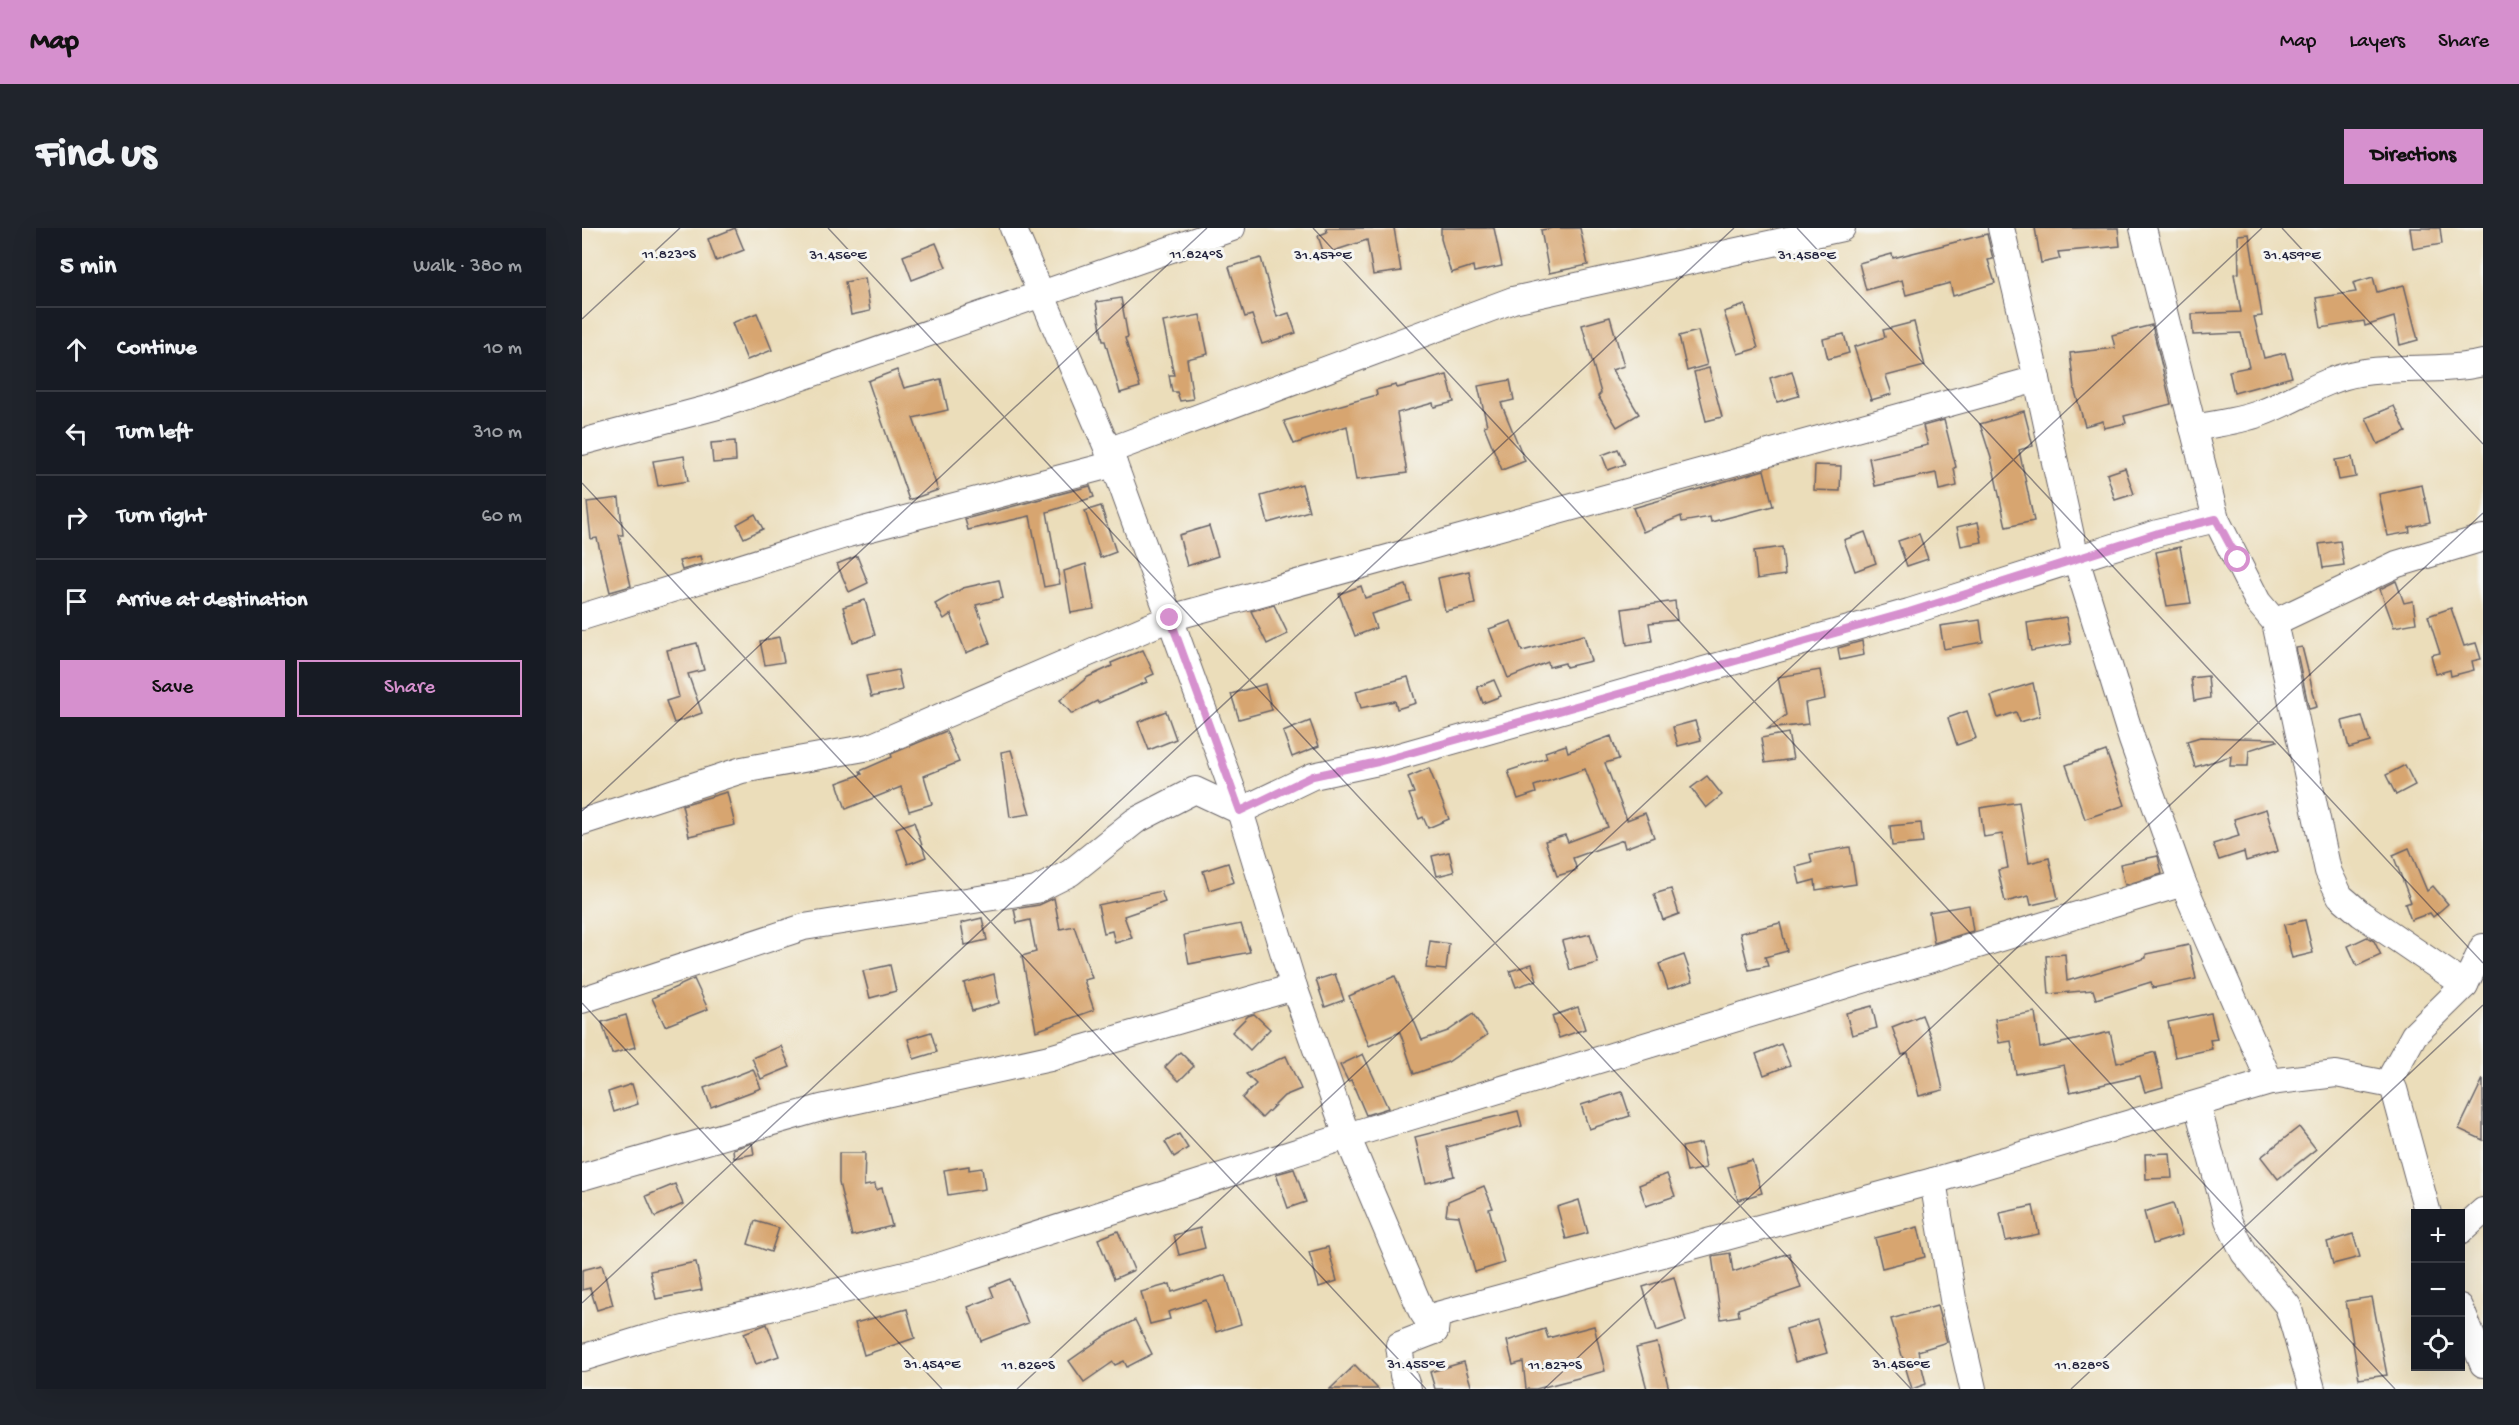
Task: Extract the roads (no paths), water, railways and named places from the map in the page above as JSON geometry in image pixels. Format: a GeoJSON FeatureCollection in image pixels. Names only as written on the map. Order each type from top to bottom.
{"type":"FeatureCollection","features":[{"type":"Feature","properties":{"kind":"street"},"geometry":{"type":"LineString","coordinates":[[1013,228],[1111,457],[1240,811],[1294,987],[1347,1136],[1421,1310],[1435,1331]]}},
{"type":"Feature","properties":{"kind":"street"},"geometry":{"type":"LineString","coordinates":[[582,442],[718,405],[1232,228]]}},
{"type":"Feature","properties":{"kind":"street"},"geometry":{"type":"LineString","coordinates":[[582,617],[848,534],[1111,457],[1513,300],[1842,228]]}},
{"type":"Feature","properties":{"kind":"street"},"geometry":{"type":"LineString","coordinates":[[2001,228],[2076,559],[2132,740],[2183,883],[2270,1082]]}},
{"type":"Feature","properties":{"kind":"street"},"geometry":{"type":"LineString","coordinates":[[2143,228],[2216,519],[2258,603],[2275,622],[2313,813],[2328,871],[2340,896],[2361,914],[2465,985]]}},
{"type":"Feature","properties":{"kind":"street"},"geometry":{"type":"LineString","coordinates":[[2193,428],[2259,414],[2314,387],[2358,373],[2421,367],[2461,368],[2483,363]]}},
{"type":"Feature","properties":{"kind":"street"},"geometry":{"type":"LineString","coordinates":[[582,822],[742,770],[870,747],[1170,618],[2037,379]]}},
{"type":"Feature","properties":{"kind":"street"},"geometry":{"type":"LineString","coordinates":[[1240,811],[1313,776],[1378,762],[1909,612],[2158,533],[2216,519]]}},
{"type":"Feature","properties":{"kind":"street"},"geometry":{"type":"LineString","coordinates":[[2275,622],[2397,564],[2483,538]]}},
{"type":"Feature","properties":{"kind":"street"},"geometry":{"type":"LineString","coordinates":[[582,1000],[804,927],[1036,890],[1070,873],[1135,821],[1195,790],[1240,811]]}},
{"type":"Feature","properties":{"kind":"street"},"geometry":{"type":"LineString","coordinates":[[582,1358],[647,1338],[930,1269],[1347,1136],[2183,883]]}},
{"type":"Feature","properties":{"kind":"street"},"geometry":{"type":"LineString","coordinates":[[2386,1084],[2414,1035],[2465,985],[2483,947]]}},
{"type":"Feature","properties":{"kind":"street"},"geometry":{"type":"LineString","coordinates":[[582,1177],[821,1108],[1050,1058],[1294,987]]}},
{"type":"Feature","properties":{"kind":"street"},"geometry":{"type":"LineString","coordinates":[[1435,1331],[1437,1316],[1933,1181],[2270,1082],[2336,1074],[2386,1084],[2394,1089],[2427,1209]]}},
{"type":"Feature","properties":{"kind":"street"},"geometry":{"type":"LineString","coordinates":[[2197,1104],[2229,1220],[2244,1253],[2288,1306],[2312,1389]]}},
{"type":"Feature","properties":{"kind":"street"},"geometry":{"type":"LineString","coordinates":[[1933,1181],[1954,1305],[1973,1389]]}},
{"type":"Feature","properties":{"kind":"street"},"geometry":{"type":"LineString","coordinates":[[2465,1227],[2483,1211]]}},
{"type":"Feature","properties":{"kind":"street"},"geometry":{"type":"LineString","coordinates":[[2464,1317],[2483,1364]]}},
{"type":"Feature","properties":{"kind":"street"},"geometry":{"type":"LineString","coordinates":[[1399,1345],[1435,1331]]}},
{"type":"Feature","properties":{"kind":"street"},"geometry":{"type":"LineString","coordinates":[[1399,1345],[1401,1389]]}},
{"type":"Feature","properties":{"kind":"street"},"geometry":{"type":"LineString","coordinates":[[1399,1345],[1403,1375],[1408,1389]]}}]}
